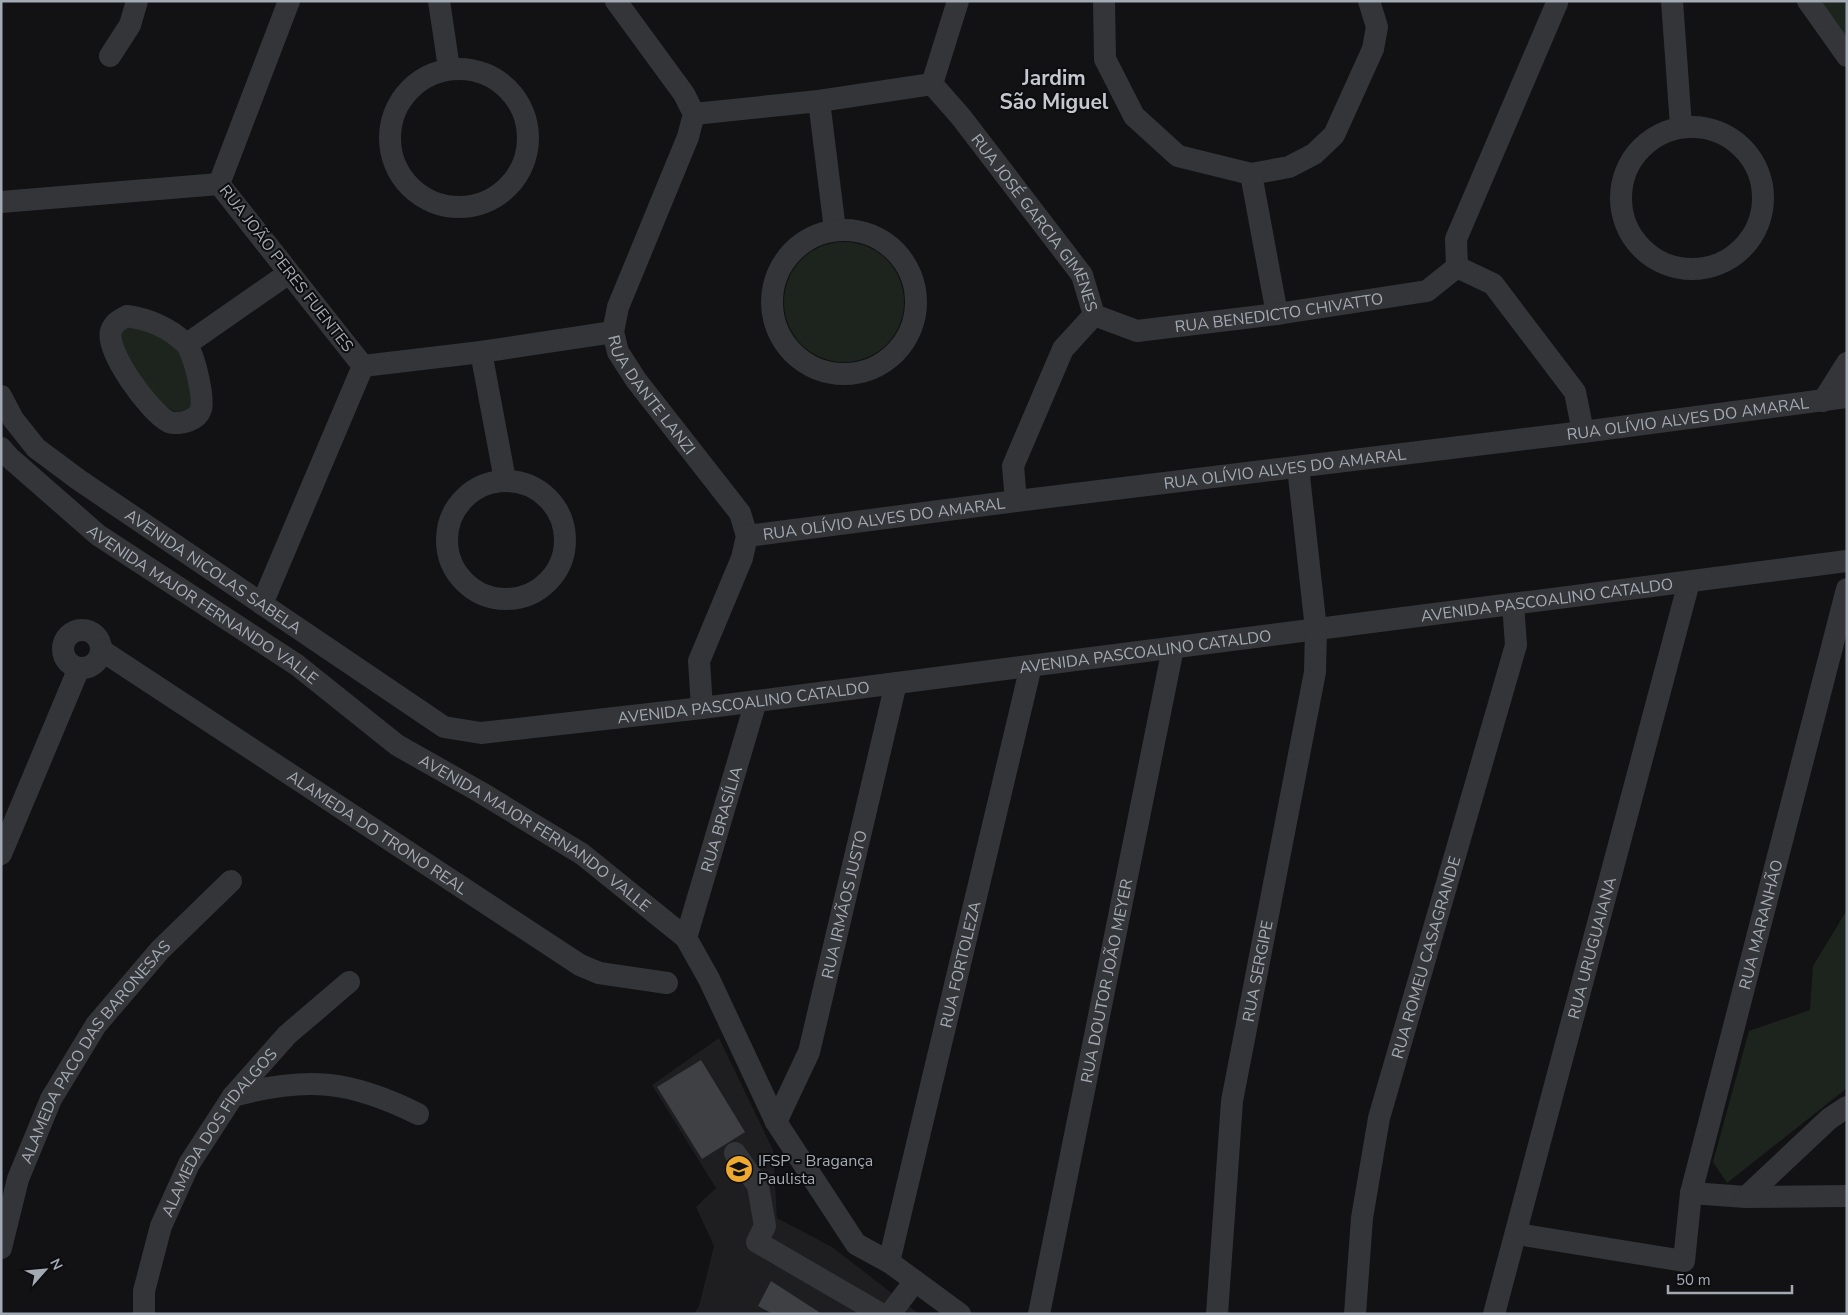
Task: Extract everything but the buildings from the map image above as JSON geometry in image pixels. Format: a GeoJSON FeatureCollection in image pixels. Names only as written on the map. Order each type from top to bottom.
{"type":"FeatureCollection","features":[{"type":"Feature","properties":{"kind":"street"},"geometry":{"type":"LineString","coordinates":[[110,56],[130,25],[137,1]]}},
{"type":"Feature","properties":{"kind":"street","name":"RUA JOÃO PERES FUENTES"},"geometry":{"type":"LineString","coordinates":[[289,1],[219,184],[363,366]]}},
{"type":"Feature","properties":{"kind":"street"},"geometry":{"type":"LineString","coordinates":[[440,1],[449,68]]}},
{"type":"Feature","properties":{"kind":"street"},"geometry":{"type":"LineString","coordinates":[[616,1],[684,94],[694,114],[820,101],[932,84],[958,1]]}},
{"type":"Feature","properties":{"kind":"street"},"geometry":{"type":"LineString","coordinates":[[1104,1],[1105,59],[1134,116],[1178,156],[1251,174],[1289,167],[1314,154],[1334,135],[1373,49],[1377,27],[1369,1]]}},
{"type":"Feature","properties":{"kind":"street"},"geometry":{"type":"LineString","coordinates":[[1672,1],[1681,126]]}},
{"type":"Feature","properties":{"kind":"street"},"geometry":{"type":"LineString","coordinates":[[1808,1],[1847,56]]}},
{"type":"Feature","properties":{"kind":"street"},"geometry":{"type":"LineString","coordinates":[[1564,2],[1456,238],[1457,267],[1492,284],[1575,392],[1583,432]]}},
{"type":"Feature","properties":{"kind":"street"},"geometry":{"type":"LineString","coordinates":[[449,68],[472,69],[493,77],[511,91],[524,111],[529,133],[526,156],[517,177],[501,194],[481,204],[458,207],[435,203],[429,200],[415,192],[400,174],[391,153],[390,130],[396,108],[408,89],[427,75],[449,68]]}},
{"type":"Feature","properties":{"kind":"street","name":"RUA JOSÉ GARCIA GIMENES"},"geometry":{"type":"LineString","coordinates":[[932,84],[960,117],[1082,275],[1094,315],[1063,349],[1013,466],[1016,501]]}},
{"type":"Feature","properties":{"kind":"street"},"geometry":{"type":"LineString","coordinates":[[820,101],[835,230]]}},
{"type":"Feature","properties":{"kind":"street","name":"RUA DANTE LANZI"},"geometry":{"type":"LineString","coordinates":[[694,114],[688,137],[618,307],[613,332],[618,352],[636,380],[740,513],[747,536]]}},
{"type":"Feature","properties":{"kind":"street"},"geometry":{"type":"LineString","coordinates":[[1681,126],[1705,127],[1728,135],[1746,151],[1759,172],[1764,195],[1761,220],[1750,241],[1732,258],[1710,268],[1686,269],[1663,264],[1644,251],[1630,233],[1622,211],[1621,188],[1628,166],[1636,153],[1659,134],[1681,126]]}},
{"type":"Feature","properties":{"kind":"street"},"geometry":{"type":"LineString","coordinates":[[1251,174],[1276,314]]}},
{"type":"Feature","properties":{"kind":"street"},"geometry":{"type":"LineString","coordinates":[[1,202],[219,184]]}},
{"type":"Feature","properties":{"kind":"street"},"geometry":{"type":"LineString","coordinates":[[835,230],[859,231],[881,240],[899,255],[912,276],[916,299],[914,323],[903,345],[886,362],[865,372],[841,375],[818,370],[797,358],[782,339],[773,317],[772,293],[779,270],[792,250],[812,237],[835,230]]}},
{"type":"Feature","properties":{"kind":"street","name":"RUA BENEDICTO CHIVATTO"},"geometry":{"type":"LineString","coordinates":[[1094,315],[1137,331],[1276,314],[1427,291],[1457,267]]}},
{"type":"Feature","properties":{"kind":"street"},"geometry":{"type":"LineString","coordinates":[[187,344],[289,273]]}},
{"type":"Feature","properties":{"kind":"street"},"geometry":{"type":"LineString","coordinates":[[127,316],[140,318],[164,327],[187,344],[201,390],[201,411],[194,419],[184,423],[170,422],[154,411],[130,381],[112,344],[111,332],[117,321],[127,316]]}},
{"type":"Feature","properties":{"kind":"street","name":"RUA JOÃO PERES FUENTES"},"geometry":{"type":"LineString","coordinates":[[363,366],[480,352],[613,332]]}},
{"type":"Feature","properties":{"kind":"street"},"geometry":{"type":"LineString","coordinates":[[480,352],[505,480]]}},
{"type":"Feature","properties":{"kind":"street","name":"RUA OLÍVIO ALVES DO AMARAL"},"geometry":{"type":"LineString","coordinates":[[1823,401],[1847,363]]}},
{"type":"Feature","properties":{"kind":"street","name":"RUA JOÃO PERES FUENTES"},"geometry":{"type":"LineString","coordinates":[[262,604],[363,366]]}},
{"type":"Feature","properties":{"kind":"street","name":"AVENIDA NICOLAS SABELA"},"geometry":{"type":"LineString","coordinates":[[1,396],[13,419],[36,448],[79,480],[444,727]]}},
{"type":"Feature","properties":{"kind":"street","name":"RUA OLÍVIO ALVES DO AMARAL"},"geometry":{"type":"LineString","coordinates":[[747,536],[1847,398]]}},
{"type":"Feature","properties":{"kind":"street","name":"AVENIDA MAJOR FERNANDO VALLE"},"geometry":{"type":"LineString","coordinates":[[1,448],[98,535],[297,665],[397,745],[480,792],[582,854],[686,938],[709,979],[776,1122],[856,1244],[889,1262],[960,1314]]}},
{"type":"Feature","properties":{"kind":"street","name":"RUA SERGIPE"},"geometry":{"type":"LineString","coordinates":[[1217,1314],[1232,1101],[1315,672],[1316,629],[1298,467]]}},
{"type":"Feature","properties":{"kind":"street"},"geometry":{"type":"LineString","coordinates":[[505,480],[524,483],[541,492],[555,506],[564,523],[566,542],[562,561],[552,578],[538,591],[520,598],[501,600],[481,594],[465,583],[453,567],[447,548],[448,527],[455,509],[461,501],[468,494],[485,484],[505,480]]}},
{"type":"Feature","properties":{"kind":"street"},"geometry":{"type":"LineString","coordinates":[[702,708],[699,661],[742,558],[747,536]]}},
{"type":"Feature","properties":{"kind":"street","name":"AVENIDA PASCOALINO CATALDO"},"geometry":{"type":"LineString","coordinates":[[444,727],[482,733],[702,708],[1847,561]]}},
{"type":"Feature","properties":{"kind":"street","name":"RUA URUGUAIANA"},"geometry":{"type":"LineString","coordinates":[[1494,1314],[1517,1234],[1689,582]]}},
{"type":"Feature","properties":{"kind":"street","name":"RUA MARANHÃO"},"geometry":{"type":"LineString","coordinates":[[1517,1234],[1684,1261],[1691,1194],[1847,589]]}},
{"type":"Feature","properties":{"kind":"street","name":"RUA ROMEU CASAGRANDE"},"geometry":{"type":"LineString","coordinates":[[1355,1314],[1362,1218],[1380,1118],[1516,646],[1513,604]]}},
{"type":"Feature","properties":{"kind":"street"},"geometry":{"type":"LineString","coordinates":[[77,630],[91,632],[97,637],[101,650],[99,658],[87,668],[79,668],[72,665],[66,660],[63,653],[65,639],[77,630]]}},
{"type":"Feature","properties":{"kind":"street","name":"RUA DOUTOR JOÃO MEYER"},"geometry":{"type":"LineString","coordinates":[[1039,1314],[1173,648]]}},
{"type":"Feature","properties":{"kind":"street","name":"ALAMEDA DO TRONO REAL"},"geometry":{"type":"LineString","coordinates":[[101,650],[580,965],[599,973],[667,983]]}},
{"type":"Feature","properties":{"kind":"street","name":"RUA FORTOLEZA"},"geometry":{"type":"LineString","coordinates":[[889,1262],[1031,666]]}},
{"type":"Feature","properties":{"kind":"street"},"geometry":{"type":"LineString","coordinates":[[1,854],[79,668]]}},
{"type":"Feature","properties":{"kind":"street","name":"RUA IRMÃOS JUSTO"},"geometry":{"type":"LineString","coordinates":[[776,1122],[809,1052],[896,683]]}},
{"type":"Feature","properties":{"kind":"street","name":"RUA BRASÍLIA"},"geometry":{"type":"LineString","coordinates":[[686,938],[756,701]]}},
{"type":"Feature","properties":{"kind":"street","name":"ALAMEDA PACO DAS BARONESAS"},"geometry":{"type":"LineString","coordinates":[[1,1248],[18,1179],[51,1099],[96,1025],[160,950],[231,881]]}},
{"type":"Feature","properties":{"kind":"street","name":"ALAMEDA DOS FIDALGOS"},"geometry":{"type":"LineString","coordinates":[[144,1314],[144,1291],[161,1226],[189,1164],[233,1096],[287,1035],[350,982]]}},
{"type":"Feature","properties":{"kind":"street"},"geometry":{"type":"LineString","coordinates":[[233,1096],[264,1087],[296,1083],[328,1084],[382,1097],[418,1114]]}},
{"type":"Feature","properties":{"kind":"street"},"geometry":{"type":"LineString","coordinates":[[1746,1197],[1829,1119],[1847,1106]]}},
{"type":"Feature","properties":{"kind":"street"},"geometry":{"type":"LineString","coordinates":[[735,1153],[758,1186],[765,1226],[757,1242],[881,1314]]}},
{"type":"Feature","properties":{"kind":"street"},"geometry":{"type":"LineString","coordinates":[[1691,1194],[1746,1197],[1847,1196]]}},
{"type":"Feature","properties":{"kind":"street"},"geometry":{"type":"LineString","coordinates":[[890,1314],[915,1281]]}},
{"type":"Feature","properties":{"kind":"shaded area"},"geometry":{"type":"Polygon","coordinates":[[[1812,1],[1847,1],[1847,49],[1812,1]]]}},
{"type":"Feature","properties":{"kind":"shaded area"},"geometry":{"type":"Polygon","coordinates":[[[844,242],[867,247],[877,252],[886,260],[894,269],[899,279],[904,302],[899,325],[894,335],[886,344],[877,352],[867,357],[844,362],[821,357],[811,352],[802,344],[794,335],[789,325],[784,302],[789,279],[794,269],[802,260],[811,252],[821,247],[844,242]]]}},
{"type":"Feature","properties":{"kind":"shaded area"},"geometry":{"type":"Polygon","coordinates":[[[142,325],[180,351],[194,400],[188,410],[176,412],[159,403],[143,386],[121,344],[123,328],[142,325]]]}},
{"type":"Feature","properties":{"kind":"shaded area"},"geometry":{"type":"Polygon","coordinates":[[[1847,910],[1847,1088],[1727,1183],[1713,1162],[1749,1031],[1810,1010],[1813,966],[1847,910]]]}},
{"type":"Feature","properties":{"kind":"shaded area","name":"IFSP - Bragança Paulista"},"geometry":{"type":"Polygon","coordinates":[[[719,1038],[773,1150],[777,1218],[832,1247],[919,1314],[694,1314],[699,1306],[714,1246],[696,1207],[716,1188],[652,1085],[719,1038]]]}},
{"type":"Feature","properties":{"kind":"place","name":"IFSP - Bragança Paulista"},"geometry":{"type":"Point","coordinates":[739,1169]}},
{"type":"Feature","properties":{"kind":"district","name":"Jardim São Miguel"},"geometry":{"type":"Point","coordinates":[1054,90]}}]}
